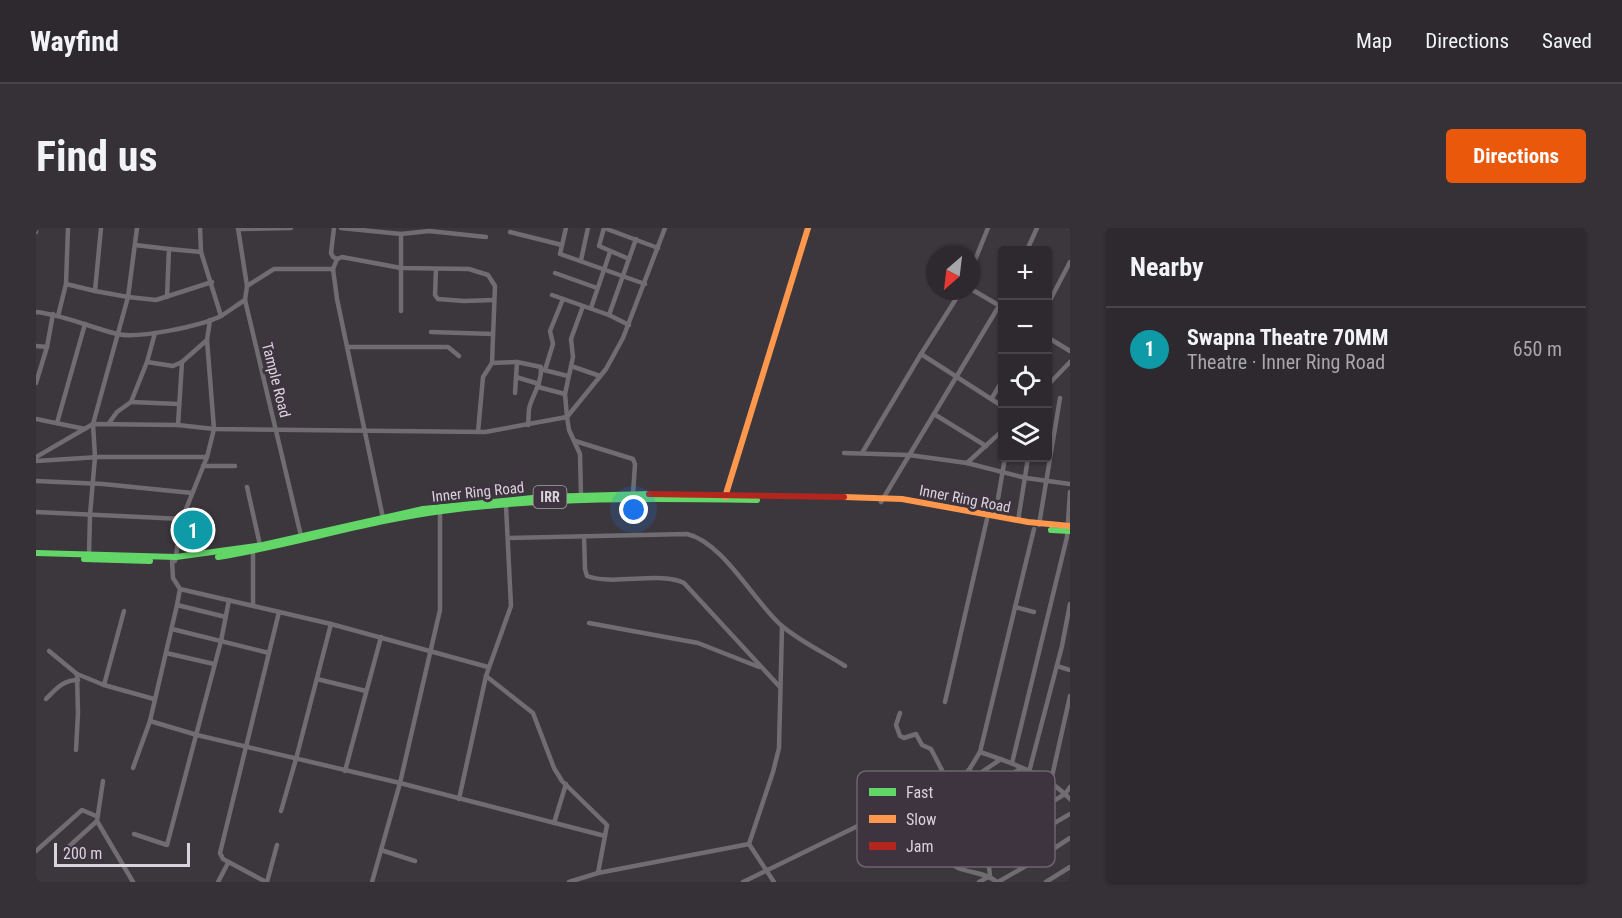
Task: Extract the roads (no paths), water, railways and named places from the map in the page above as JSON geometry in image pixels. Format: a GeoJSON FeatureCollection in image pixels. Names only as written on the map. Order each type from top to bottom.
{"type":"FeatureCollection","features":[{"type":"Feature","properties":{"kind":"main road"},"geometry":{"type":"LineString","coordinates":[[725,497],[808,228]]}},
{"type":"Feature","properties":{"kind":"main road","name":"Inner Ring Road"},"geometry":{"type":"LineString","coordinates":[[36,553],[174,560],[260,545],[383,518],[440,509],[542,497],[633,494],[920,501],[1036,526]]}},
{"type":"Feature","properties":{"kind":"main road","name":"Inner Ring Road"},"geometry":{"type":"LineString","coordinates":[[36,558],[174,560],[253,552],[440,509],[725,497]]}},
{"type":"Feature","properties":{"kind":"main road","name":"Inner Ring Road"},"geometry":{"type":"LineString","coordinates":[[882,501],[931,507],[987,519],[1069,531]]}},
{"type":"Feature","properties":{"kind":"street"},"geometry":{"type":"LineString","coordinates":[[36,382],[66,284],[68,228]]}},
{"type":"Feature","properties":{"kind":"street"},"geometry":{"type":"LineString","coordinates":[[95,291],[101,228]]}},
{"type":"Feature","properties":{"kind":"street"},"geometry":{"type":"LineString","coordinates":[[89,555],[95,457],[93,424],[128,297],[137,228]]}},
{"type":"Feature","properties":{"kind":"street"},"geometry":{"type":"LineString","coordinates":[[200,228],[201,252],[221,316]]}},
{"type":"Feature","properties":{"kind":"street"},"geometry":{"type":"LineString","coordinates":[[238,229],[291,228]]}},
{"type":"Feature","properties":{"kind":"street"},"geometry":{"type":"LineString","coordinates":[[334,228],[331,253],[337,259]]}},
{"type":"Feature","properties":{"kind":"street"},"geometry":{"type":"LineString","coordinates":[[341,228],[401,234],[429,231],[486,237]]}},
{"type":"Feature","properties":{"kind":"street"},"geometry":{"type":"LineString","coordinates":[[566,228],[560,254],[645,284]]}},
{"type":"Feature","properties":{"kind":"street"},"geometry":{"type":"LineString","coordinates":[[581,260],[588,228]]}},
{"type":"Feature","properties":{"kind":"street"},"geometry":{"type":"LineString","coordinates":[[629,259],[598,245],[604,228],[658,248]]}},
{"type":"Feature","properties":{"kind":"street"},"geometry":{"type":"LineString","coordinates":[[36,459],[93,424],[178,425],[214,429],[485,432],[567,417],[610,362],[629,325],[665,228]]}},
{"type":"Feature","properties":{"kind":"street"},"geometry":{"type":"LineString","coordinates":[[980,248],[988,228]]}},
{"type":"Feature","properties":{"kind":"street"},"geometry":{"type":"LineString","coordinates":[[1029,246],[1037,228]]}},
{"type":"Feature","properties":{"kind":"street","name":"Tample Road"},"geometry":{"type":"LineString","coordinates":[[238,229],[247,286],[244,300],[301,536]]}},
{"type":"Feature","properties":{"kind":"street"},"geometry":{"type":"LineString","coordinates":[[510,232],[562,245]]}},
{"type":"Feature","properties":{"kind":"street"},"geometry":{"type":"LineString","coordinates":[[401,234],[401,311]]}},
{"type":"Feature","properties":{"kind":"street"},"geometry":{"type":"LineString","coordinates":[[609,315],[636,239]]}},
{"type":"Feature","properties":{"kind":"street"},"geometry":{"type":"LineString","coordinates":[[135,245],[201,252]]}},
{"type":"Feature","properties":{"kind":"street"},"geometry":{"type":"LineString","coordinates":[[167,297],[169,249]]}},
{"type":"Feature","properties":{"kind":"street"},"geometry":{"type":"LineString","coordinates":[[591,308],[610,252]]}},
{"type":"Feature","properties":{"kind":"street"},"geometry":{"type":"LineString","coordinates":[[383,518],[333,269],[337,259],[342,257],[401,268],[469,269],[488,275],[495,286],[492,363],[483,377],[478,432]]}},
{"type":"Feature","properties":{"kind":"street"},"geometry":{"type":"LineString","coordinates":[[1050,300],[1070,262]]}},
{"type":"Feature","properties":{"kind":"street"},"geometry":{"type":"LineString","coordinates":[[247,286],[274,269],[333,269]]}},
{"type":"Feature","properties":{"kind":"street"},"geometry":{"type":"LineString","coordinates":[[436,269],[435,295],[438,299],[464,302],[494,300]]}},
{"type":"Feature","properties":{"kind":"street"},"geometry":{"type":"LineString","coordinates":[[555,273],[597,288]]}},
{"type":"Feature","properties":{"kind":"street"},"geometry":{"type":"LineString","coordinates":[[66,284],[128,297],[156,300],[212,282]]}},
{"type":"Feature","properties":{"kind":"street"},"geometry":{"type":"LineString","coordinates":[[980,293],[998,302]]}},
{"type":"Feature","properties":{"kind":"street"},"geometry":{"type":"LineString","coordinates":[[552,295],[609,315],[629,325]]}},
{"type":"Feature","properties":{"kind":"street"},"geometry":{"type":"LineString","coordinates":[[528,425],[530,404],[534,399],[553,344],[550,332],[563,299]]}},
{"type":"Feature","properties":{"kind":"street"},"geometry":{"type":"LineString","coordinates":[[36,312],[56,315],[119,334],[155,333],[221,316],[244,300]]}},
{"type":"Feature","properties":{"kind":"street"},"geometry":{"type":"LineString","coordinates":[[862,453],[955,300]]}},
{"type":"Feature","properties":{"kind":"street"},"geometry":{"type":"LineString","coordinates":[[581,496],[580,454],[569,429],[565,394],[573,357],[571,339],[583,306]]}},
{"type":"Feature","properties":{"kind":"street"},"geometry":{"type":"LineString","coordinates":[[882,501],[998,311]]}},
{"type":"Feature","properties":{"kind":"street"},"geometry":{"type":"LineString","coordinates":[[134,768],[150,721],[177,605],[180,589],[174,578],[174,560],[182,519],[207,457],[214,429],[207,340],[210,320]]}},
{"type":"Feature","properties":{"kind":"street"},"geometry":{"type":"LineString","coordinates":[[57,423],[85,324]]}},
{"type":"Feature","properties":{"kind":"street"},"geometry":{"type":"LineString","coordinates":[[430,332],[493,334]]}},
{"type":"Feature","properties":{"kind":"street"},"geometry":{"type":"LineString","coordinates":[[109,423],[117,412],[131,402],[147,362],[155,333]]}},
{"type":"Feature","properties":{"kind":"street"},"geometry":{"type":"LineString","coordinates":[[147,362],[173,366],[182,362],[207,340]]}},
{"type":"Feature","properties":{"kind":"street"},"geometry":{"type":"LineString","coordinates":[[1052,340],[1070,351]]}},
{"type":"Feature","properties":{"kind":"street"},"geometry":{"type":"LineString","coordinates":[[36,346],[47,347]]}},
{"type":"Feature","properties":{"kind":"street"},"geometry":{"type":"LineString","coordinates":[[347,347],[448,347],[459,356]]}},
{"type":"Feature","properties":{"kind":"street"},"geometry":{"type":"LineString","coordinates":[[921,354],[998,403]]}},
{"type":"Feature","properties":{"kind":"street"},"geometry":{"type":"LineString","coordinates":[[178,425],[182,362]]}},
{"type":"Feature","properties":{"kind":"street"},"geometry":{"type":"LineString","coordinates":[[516,393],[517,362]]}},
{"type":"Feature","properties":{"kind":"street"},"geometry":{"type":"LineString","coordinates":[[492,363],[517,362],[568,376]]}},
{"type":"Feature","properties":{"kind":"street"},"geometry":{"type":"LineString","coordinates":[[1052,381],[1070,362]]}},
{"type":"Feature","properties":{"kind":"street"},"geometry":{"type":"LineString","coordinates":[[571,366],[600,376]]}},
{"type":"Feature","properties":{"kind":"street"},"geometry":{"type":"LineString","coordinates":[[516,377],[565,394]]}},
{"type":"Feature","properties":{"kind":"street"},"geometry":{"type":"LineString","coordinates":[[992,398],[998,388]]}},
{"type":"Feature","properties":{"kind":"street"},"geometry":{"type":"LineString","coordinates":[[969,771],[980,752],[1048,480],[1060,398]]}},
{"type":"Feature","properties":{"kind":"street"},"geometry":{"type":"LineString","coordinates":[[131,402],[179,404]]}},
{"type":"Feature","properties":{"kind":"street"},"geometry":{"type":"LineString","coordinates":[[934,414],[986,446]]}},
{"type":"Feature","properties":{"kind":"street"},"geometry":{"type":"LineString","coordinates":[[36,418],[86,429]]}},
{"type":"Feature","properties":{"kind":"street"},"geometry":{"type":"LineString","coordinates":[[1052,427],[1056,427]]}},
{"type":"Feature","properties":{"kind":"street"},"geometry":{"type":"LineString","coordinates":[[967,463],[998,434]]}},
{"type":"Feature","properties":{"kind":"street"},"geometry":{"type":"LineString","coordinates":[[576,441],[633,459],[635,464],[633,494]]}},
{"type":"Feature","properties":{"kind":"street"},"geometry":{"type":"LineString","coordinates":[[844,453],[909,455],[967,463],[1026,478],[1070,484]]}},
{"type":"Feature","properties":{"kind":"street"},"geometry":{"type":"LineString","coordinates":[[36,459],[207,457]]}},
{"type":"Feature","properties":{"kind":"street"},"geometry":{"type":"LineString","coordinates":[[995,516],[1004,462]]}},
{"type":"Feature","properties":{"kind":"street"},"geometry":{"type":"LineString","coordinates":[[1018,521],[1028,462]]}},
{"type":"Feature","properties":{"kind":"street"},"geometry":{"type":"LineString","coordinates":[[203,466],[235,466]]}},
{"type":"Feature","properties":{"kind":"street"},"geometry":{"type":"LineString","coordinates":[[36,481],[192,493]]}},
{"type":"Feature","properties":{"kind":"street"},"geometry":{"type":"LineString","coordinates":[[247,487],[260,545]]}},
{"type":"Feature","properties":{"kind":"street"},"geometry":{"type":"LineString","coordinates":[[1012,763],[1069,531],[1070,492]]}},
{"type":"Feature","properties":{"kind":"street"},"geometry":{"type":"LineString","coordinates":[[459,799],[488,667],[511,606],[506,506]]}},
{"type":"Feature","properties":{"kind":"street"},"geometry":{"type":"LineString","coordinates":[[372,882],[400,783],[440,610],[440,509]]}},
{"type":"Feature","properties":{"kind":"street"},"geometry":{"type":"LineString","coordinates":[[36,512],[182,519]]}},
{"type":"Feature","properties":{"kind":"street"},"geometry":{"type":"LineString","coordinates":[[945,702],[987,519]]}},
{"type":"Feature","properties":{"kind":"street"},"geometry":{"type":"LineString","coordinates":[[508,538],[687,534],[697,536],[714,550],[782,626],[845,666]]}},
{"type":"Feature","properties":{"kind":"street"},"geometry":{"type":"LineString","coordinates":[[584,536],[587,576],[673,579],[684,583],[779,686]]}},
{"type":"Feature","properties":{"kind":"street"},"geometry":{"type":"LineString","coordinates":[[252,605],[253,552]]}},
{"type":"Feature","properties":{"kind":"street"},"geometry":{"type":"LineString","coordinates":[[180,589],[331,624],[488,667]]}},
{"type":"Feature","properties":{"kind":"street"},"geometry":{"type":"LineString","coordinates":[[134,834],[167,845],[221,641],[229,600]]}},
{"type":"Feature","properties":{"kind":"street"},"geometry":{"type":"LineString","coordinates":[[1029,771],[1068,628],[1070,604]]}},
{"type":"Feature","properties":{"kind":"street"},"geometry":{"type":"LineString","coordinates":[[177,605],[226,617]]}},
{"type":"Feature","properties":{"kind":"street"},"geometry":{"type":"LineString","coordinates":[[1015,607],[1034,612]]}},
{"type":"Feature","properties":{"kind":"street"},"geometry":{"type":"LineString","coordinates":[[104,685],[124,611]]}},
{"type":"Feature","properties":{"kind":"street"},"geometry":{"type":"LineString","coordinates":[[277,845],[266,882],[223,860],[220,853],[279,612]]}},
{"type":"Feature","properties":{"kind":"street"},"geometry":{"type":"LineString","coordinates":[[589,623],[698,643],[762,668]]}},
{"type":"Feature","properties":{"kind":"street"},"geometry":{"type":"LineString","coordinates":[[280,811],[331,624]]}},
{"type":"Feature","properties":{"kind":"street"},"geometry":{"type":"LineString","coordinates":[[749,844],[777,757],[782,626]]}},
{"type":"Feature","properties":{"kind":"street"},"geometry":{"type":"LineString","coordinates":[[172,629],[269,653]]}},
{"type":"Feature","properties":{"kind":"street"},"geometry":{"type":"LineString","coordinates":[[345,771],[381,637]]}},
{"type":"Feature","properties":{"kind":"street"},"geometry":{"type":"LineString","coordinates":[[49,651],[78,677],[154,699]]}},
{"type":"Feature","properties":{"kind":"street"},"geometry":{"type":"LineString","coordinates":[[166,653],[214,664]]}},
{"type":"Feature","properties":{"kind":"street"},"geometry":{"type":"LineString","coordinates":[[1057,666],[1070,670]]}},
{"type":"Feature","properties":{"kind":"street"},"geometry":{"type":"LineString","coordinates":[[486,676],[533,713],[554,768],[566,784],[605,822],[607,828],[598,873]]}},
{"type":"Feature","properties":{"kind":"street"},"geometry":{"type":"LineString","coordinates":[[46,699],[60,685],[78,677]]}},
{"type":"Feature","properties":{"kind":"street"},"geometry":{"type":"LineString","coordinates":[[76,750],[78,677]]}},
{"type":"Feature","properties":{"kind":"street"},"geometry":{"type":"LineString","coordinates":[[317,679],[366,692]]}},
{"type":"Feature","properties":{"kind":"street"},"geometry":{"type":"LineString","coordinates":[[1051,771],[1068,715],[1070,696]]}},
{"type":"Feature","properties":{"kind":"street"},"geometry":{"type":"LineString","coordinates":[[900,713],[896,725],[900,736],[904,738],[916,734],[922,745],[931,749],[942,771]]}},
{"type":"Feature","properties":{"kind":"street"},"geometry":{"type":"LineString","coordinates":[[150,721],[197,735],[400,783],[605,836]]}},
{"type":"Feature","properties":{"kind":"street"},"geometry":{"type":"LineString","coordinates":[[980,752],[1012,763],[1027,771]]}},
{"type":"Feature","properties":{"kind":"street"},"geometry":{"type":"LineString","coordinates":[[983,771],[1001,759]]}},
{"type":"Feature","properties":{"kind":"street"},"geometry":{"type":"LineString","coordinates":[[1016,771],[1020,768]]}},
{"type":"Feature","properties":{"kind":"street"},"geometry":{"type":"LineString","coordinates":[[65,850],[97,818],[103,781]]}},
{"type":"Feature","properties":{"kind":"street"},"geometry":{"type":"LineString","coordinates":[[554,823],[566,784]]}},
{"type":"Feature","properties":{"kind":"street"},"geometry":{"type":"LineString","coordinates":[[1055,786],[1070,799]]}},
{"type":"Feature","properties":{"kind":"street"},"geometry":{"type":"LineString","coordinates":[[1055,800],[1065,794],[1070,787]]}},
{"type":"Feature","properties":{"kind":"street"},"geometry":{"type":"LineString","coordinates":[[36,851],[82,810],[97,818],[133,882]]}},
{"type":"Feature","properties":{"kind":"street"},"geometry":{"type":"LineString","coordinates":[[1055,823],[1070,814]]}},
{"type":"Feature","properties":{"kind":"street"},"geometry":{"type":"LineString","coordinates":[[743,882],[857,826]]}},
{"type":"Feature","properties":{"kind":"street"},"geometry":{"type":"LineString","coordinates":[[1055,848],[1070,838]]}},
{"type":"Feature","properties":{"kind":"street"},"geometry":{"type":"LineString","coordinates":[[749,844],[774,882]]}},
{"type":"Feature","properties":{"kind":"street"},"geometry":{"type":"LineString","coordinates":[[569,882],[598,873],[749,844]]}},
{"type":"Feature","properties":{"kind":"street"},"geometry":{"type":"LineString","coordinates":[[381,850],[415,861]]}},
{"type":"Feature","properties":{"kind":"street"},"geometry":{"type":"LineString","coordinates":[[218,882],[228,863]]}},
{"type":"Feature","properties":{"kind":"street"},"geometry":{"type":"LineString","coordinates":[[956,867],[990,876],[997,882],[1024,867]]}},
{"type":"Feature","properties":{"kind":"street"},"geometry":{"type":"LineString","coordinates":[[989,867],[990,876]]}},
{"type":"Feature","properties":{"kind":"street"},"geometry":{"type":"LineString","coordinates":[[1046,882],[1070,867]]}},
{"type":"Feature","properties":{"kind":"street"},"geometry":{"type":"LineString","coordinates":[[979,882],[990,876]]}},
{"type":"Feature","properties":{"kind":"place","name":"Swapna Theatre 70MM"},"geometry":{"type":"Point","coordinates":[193,530]}}]}
